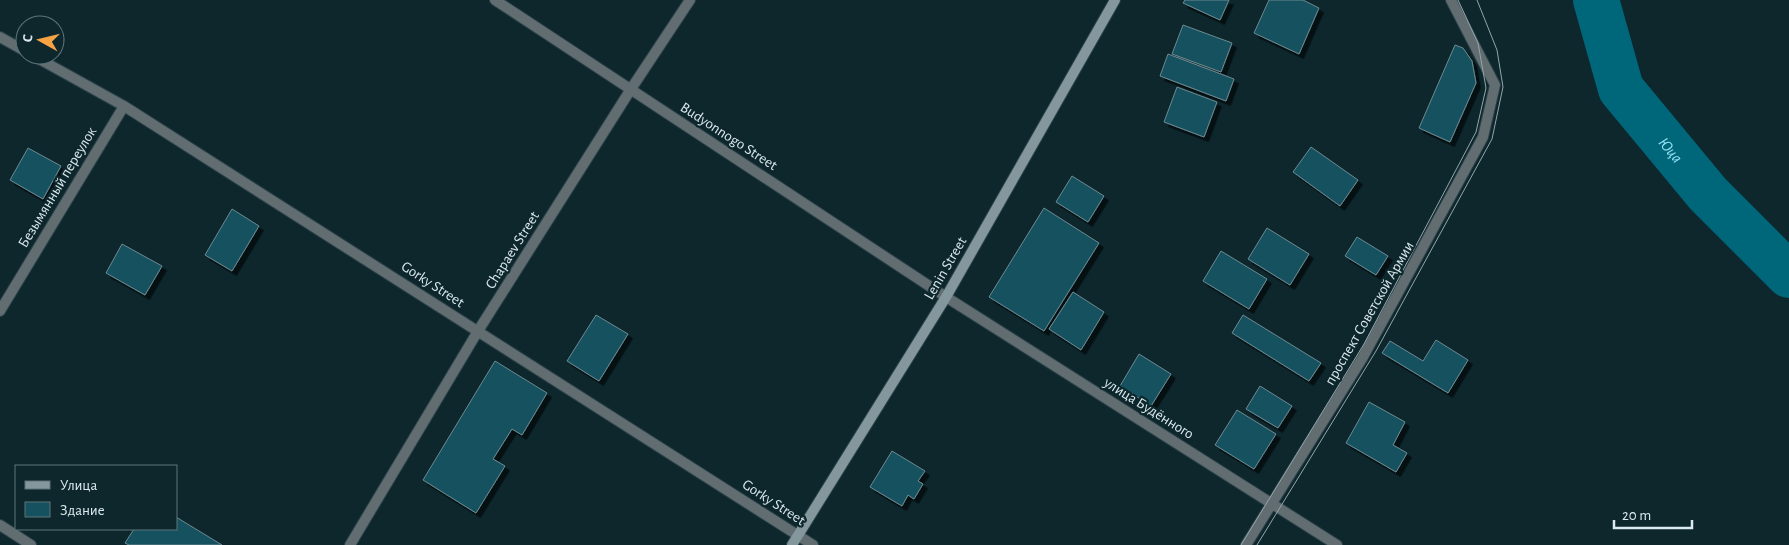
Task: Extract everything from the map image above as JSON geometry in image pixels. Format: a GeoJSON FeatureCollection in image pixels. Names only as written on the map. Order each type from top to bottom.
{"type":"FeatureCollection","features":[{"type":"Feature","properties":{"kind":"main road","name":"Lenin Street"},"geometry":{"type":"LineString","coordinates":[[792,545],[946,297],[1115,0]]}},
{"type":"Feature","properties":{"kind":"street","name":"Budyonnogo Street"},"geometry":{"type":"LineString","coordinates":[[495,0],[946,297]]}},
{"type":"Feature","properties":{"kind":"street","name":"Chapaev Street"},"geometry":{"type":"LineString","coordinates":[[350,545],[478,331],[631,89],[690,0]]}},
{"type":"Feature","properties":{"kind":"street","name":"проспект Советской Армии"},"geometry":{"type":"LineString","coordinates":[[1246,545],[1363,356],[1483,137],[1495,85],[1451,0]]}},
{"type":"Feature","properties":{"kind":"street"},"geometry":{"type":"LineString","coordinates":[[0,37],[15,45]]}},
{"type":"Feature","properties":{"kind":"street","name":"Gorky Street"},"geometry":{"type":"LineString","coordinates":[[50,65],[124,106],[813,545]]}},
{"type":"Feature","properties":{"kind":"street","name":"Безымянный переулок"},"geometry":{"type":"LineString","coordinates":[[0,310],[124,106]]}},
{"type":"Feature","properties":{"kind":"street","name":"улица Будённого"},"geometry":{"type":"LineString","coordinates":[[946,297],[1337,545]]}},
{"type":"Feature","properties":{"kind":"street"},"geometry":{"type":"LineString","coordinates":[[0,525],[32,545]]}},
{"type":"Feature","properties":{"kind":"building"},"geometry":{"type":"Polygon","coordinates":[[[1185,0],[1229,0],[1220,20],[1183,3],[1185,0]]]}},
{"type":"Feature","properties":{"kind":"building"},"geometry":{"type":"Polygon","coordinates":[[[1269,0],[1303,0],[1319,8],[1299,54],[1254,33],[1269,0]]]}},
{"type":"Feature","properties":{"kind":"building"},"geometry":{"type":"Polygon","coordinates":[[[1183,25],[1232,43],[1221,72],[1172,54],[1183,25]]]}},
{"type":"Feature","properties":{"kind":"building"},"geometry":{"type":"Polygon","coordinates":[[[1455,45],[1463,48],[1472,61],[1476,83],[1450,142],[1419,128],[1455,45]]]}},
{"type":"Feature","properties":{"kind":"building"},"geometry":{"type":"Polygon","coordinates":[[[1168,54],[1234,79],[1226,101],[1160,76],[1168,54]]]}},
{"type":"Feature","properties":{"kind":"building"},"geometry":{"type":"Polygon","coordinates":[[[1177,87],[1217,102],[1204,137],[1164,122],[1177,87]]]}},
{"type":"Feature","properties":{"kind":"building"},"geometry":{"type":"Polygon","coordinates":[[[1311,147],[1358,180],[1340,206],[1293,172],[1311,147]]]}},
{"type":"Feature","properties":{"kind":"building"},"geometry":{"type":"Polygon","coordinates":[[[28,148],[61,166],[43,199],[10,180],[28,148]]]}},
{"type":"Feature","properties":{"kind":"building"},"geometry":{"type":"Polygon","coordinates":[[[1072,176],[1104,196],[1088,222],[1056,202],[1072,176]]]}},
{"type":"Feature","properties":{"kind":"building"},"geometry":{"type":"Polygon","coordinates":[[[1044,208],[1099,243],[1044,331],[989,297],[1044,208]]]}},
{"type":"Feature","properties":{"kind":"building"},"geometry":{"type":"Polygon","coordinates":[[[232,209],[259,226],[232,271],[205,255],[232,209]]]}},
{"type":"Feature","properties":{"kind":"building"},"geometry":{"type":"Polygon","coordinates":[[[1267,228],[1309,254],[1290,285],[1248,259],[1267,228]]]}},
{"type":"Feature","properties":{"kind":"building"},"geometry":{"type":"Polygon","coordinates":[[[1357,237],[1388,256],[1376,275],[1345,256],[1357,237]]]}},
{"type":"Feature","properties":{"kind":"building"},"geometry":{"type":"Polygon","coordinates":[[[122,244],[162,266],[145,295],[106,273],[122,244]]]}},
{"type":"Feature","properties":{"kind":"building"},"geometry":{"type":"Polygon","coordinates":[[[1221,251],[1267,279],[1249,309],[1203,281],[1221,251]]]}},
{"type":"Feature","properties":{"kind":"building"},"geometry":{"type":"Polygon","coordinates":[[[1073,292],[1104,312],[1081,350],[1049,329],[1073,292]]]}},
{"type":"Feature","properties":{"kind":"building"},"geometry":{"type":"Polygon","coordinates":[[[596,315],[628,334],[599,381],[567,361],[596,315]]]}},
{"type":"Feature","properties":{"kind":"building"},"geometry":{"type":"Polygon","coordinates":[[[1243,315],[1321,363],[1309,381],[1232,333],[1243,315]]]}},
{"type":"Feature","properties":{"kind":"building"},"geometry":{"type":"Polygon","coordinates":[[[1436,340],[1468,360],[1448,393],[1382,353],[1390,341],[1423,361],[1436,340]]]}},
{"type":"Feature","properties":{"kind":"building"},"geometry":{"type":"Polygon","coordinates":[[[1139,354],[1171,374],[1151,406],[1120,386],[1139,354]]]}},
{"type":"Feature","properties":{"kind":"building"},"geometry":{"type":"Polygon","coordinates":[[[495,361],[547,393],[522,435],[512,429],[493,459],[505,466],[476,513],[423,480],[495,361]]]}},
{"type":"Feature","properties":{"kind":"building"},"geometry":{"type":"Polygon","coordinates":[[[1260,386],[1292,406],[1278,428],[1246,409],[1260,386]]]}},
{"type":"Feature","properties":{"kind":"building"},"geometry":{"type":"Polygon","coordinates":[[[1369,402],[1405,422],[1393,445],[1407,453],[1396,472],[1346,443],[1369,402]]]}},
{"type":"Feature","properties":{"kind":"building"},"geometry":{"type":"Polygon","coordinates":[[[1237,410],[1276,434],[1254,469],[1215,445],[1237,410]]]}},
{"type":"Feature","properties":{"kind":"building"},"geometry":{"type":"Polygon","coordinates":[[[892,451],[925,471],[918,481],[923,484],[914,499],[908,495],[902,506],[870,487],[892,451]]]}},
{"type":"Feature","properties":{"kind":"building"},"geometry":{"type":"Polygon","coordinates":[[[178,518],[222,545],[129,545],[125,543],[133,530],[178,530],[178,518]]]}},
{"type":"Feature","properties":{"kind":"waterway","name":"Юца"},"geometry":{"type":"LineString","coordinates":[[1596,0],[1621,89],[1708,194],[1789,275]]}},
{"type":"Feature","properties":{"kind":"tram line"},"geometry":{"type":"LineString","coordinates":[[1241,545],[1364,344],[1476,132],[1486,88],[1478,43],[1458,0]]}},
{"type":"Feature","properties":{"kind":"tram line"},"geometry":{"type":"LineString","coordinates":[[1257,545],[1376,351],[1492,139],[1503,87],[1497,50],[1477,0]]}}]}
